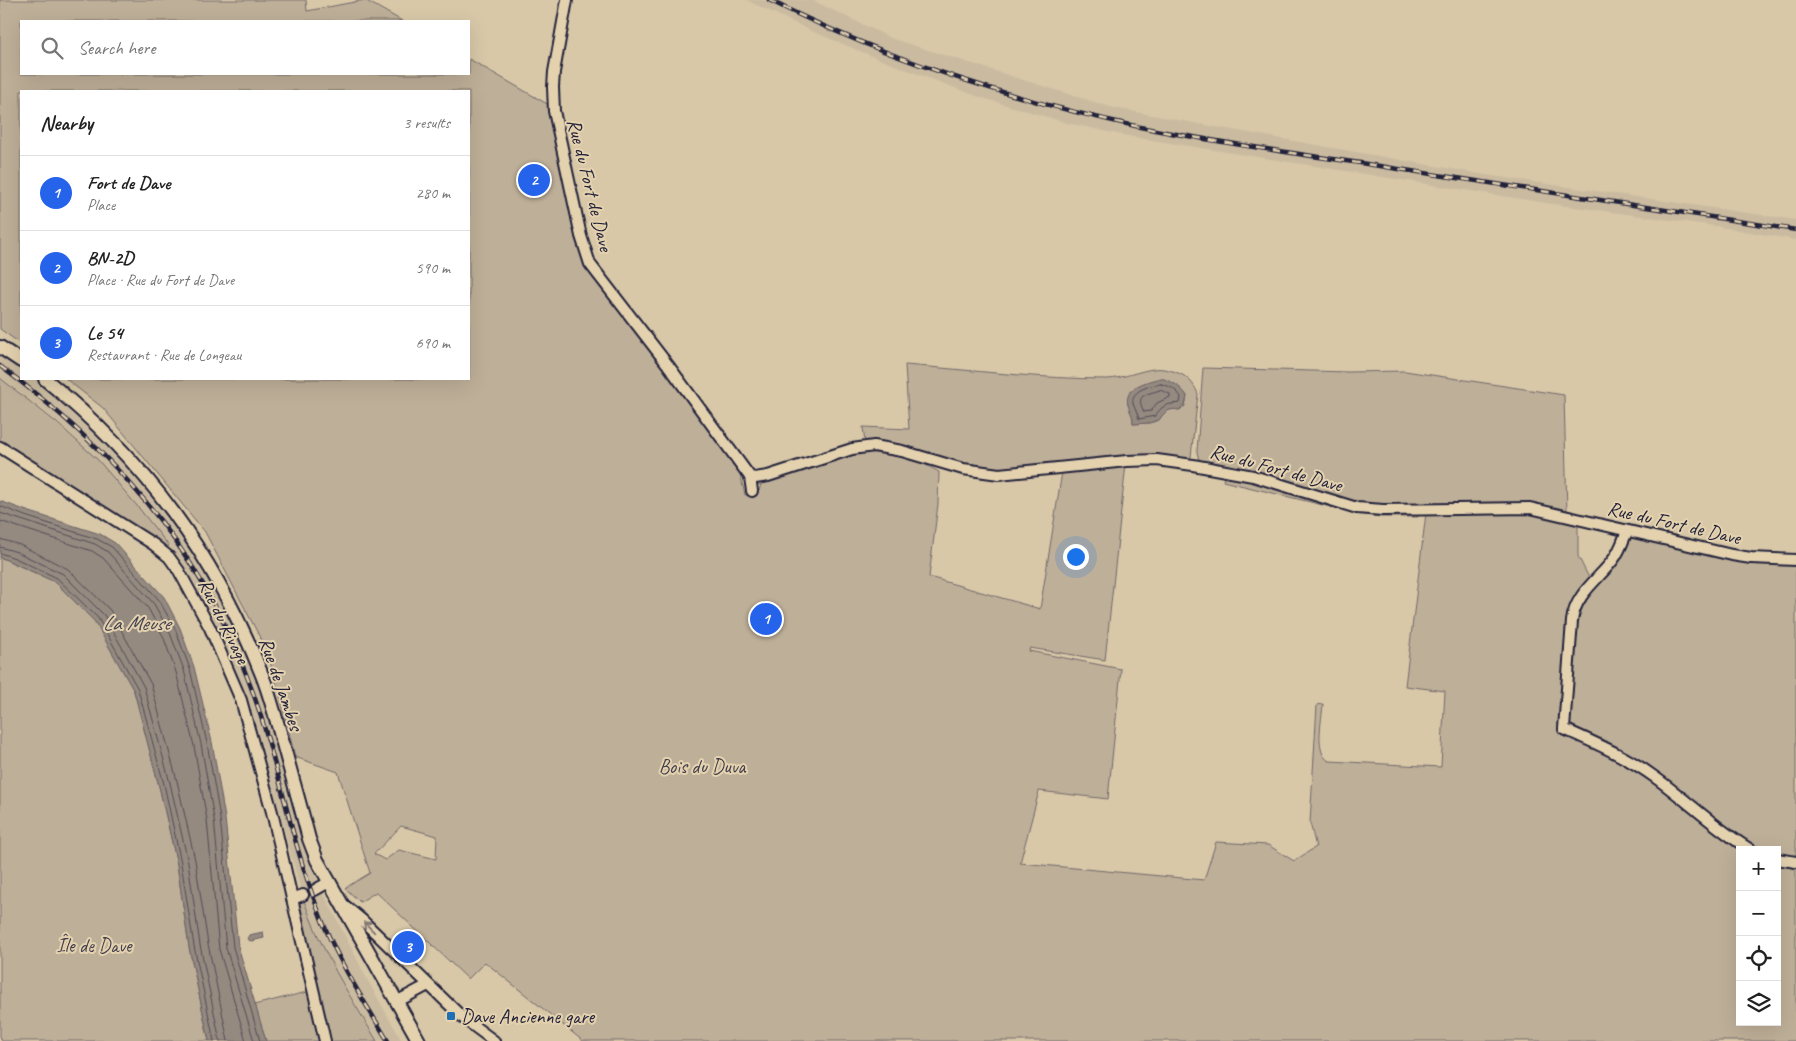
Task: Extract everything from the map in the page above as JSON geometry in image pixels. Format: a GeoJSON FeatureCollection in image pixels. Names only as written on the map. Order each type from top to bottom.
{"type":"FeatureCollection","features":[{"type":"Feature","properties":{"kind":"main road"},"geometry":{"type":"LineString","coordinates":[[0,347],[20,361]]}},
{"type":"Feature","properties":{"kind":"main road","name":"Rue de Jambes"},"geometry":{"type":"LineString","coordinates":[[46,380],[97,424],[140,470],[174,512],[214,575],[263,676],[317,860],[419,1041]]}},
{"type":"Feature","properties":{"kind":"street","name":"Rue du Fort de Dave"},"geometry":{"type":"LineString","coordinates":[[567,0],[554,72],[554,111],[581,236],[590,264],[668,365],[750,477],[752,491]]}},
{"type":"Feature","properties":{"kind":"street","name":"Rue du Fort de Dave"},"geometry":{"type":"LineString","coordinates":[[750,477],[768,476],[852,449],[874,446],[902,450],[963,469],[998,474],[1149,459],[1253,476],[1357,508],[1383,510],[1530,508],[1742,557],[1796,560]]}},
{"type":"Feature","properties":{"kind":"street","name":"Rue du Rivage"},"geometry":{"type":"LineString","coordinates":[[0,447],[153,544],[169,557],[179,571],[210,628],[241,700],[272,812],[326,1041]]}},
{"type":"Feature","properties":{"kind":"street"},"geometry":{"type":"LineString","coordinates":[[1627,531],[1613,560],[1579,598],[1574,609],[1564,729],[1610,750],[1655,777],[1727,835],[1745,846]]}},
{"type":"Feature","properties":{"kind":"street"},"geometry":{"type":"LineString","coordinates":[[1781,860],[1796,862]]}},
{"type":"Feature","properties":{"kind":"street"},"geometry":{"type":"LineString","coordinates":[[315,890],[329,882]]}},
{"type":"Feature","properties":{"kind":"street"},"geometry":{"type":"LineString","coordinates":[[292,899],[303,895]]}},
{"type":"Feature","properties":{"kind":"street"},"geometry":{"type":"LineString","coordinates":[[339,901],[362,920],[463,1018],[494,1041]]}},
{"type":"Feature","properties":{"kind":"street"},"geometry":{"type":"LineString","coordinates":[[398,1001],[428,985]]}},
{"type":"Feature","properties":{"kind":"shaded area"},"geometry":{"type":"Polygon","coordinates":[[[746,0],[812,0],[893,39],[1110,107],[1486,175],[1796,220],[1796,240],[1715,226],[1552,204],[1207,149],[1127,136],[1067,123],[976,96],[884,61],[816,33],[746,0]]]}},
{"type":"Feature","properties":{"kind":"shaded area"},"geometry":{"type":"Polygon","coordinates":[[[0,347],[20,360],[20,380],[46,380],[164,498],[248,642],[318,882],[368,981],[402,1041],[377,1041],[330,963],[313,927],[303,898],[253,718],[230,657],[193,585],[169,546],[57,422],[0,378],[0,347]]]}},
{"type":"Feature","properties":{"kind":"green space","name":"Bois du Duva"},"geometry":{"type":"Polygon","coordinates":[[[0,0],[306,0],[307,11],[365,0],[400,20],[20,20],[20,75],[470,75],[470,60],[549,105],[587,264],[737,461],[745,495],[759,491],[761,484],[837,459],[865,452],[894,455],[919,461],[939,472],[938,504],[929,577],[1040,609],[1062,472],[1126,464],[1105,660],[1030,648],[1029,651],[1121,669],[1108,799],[1039,791],[1020,863],[1204,880],[1216,842],[1268,845],[1294,861],[1316,847],[1310,823],[1317,705],[1323,704],[1320,744],[1324,757],[1329,761],[1441,767],[1445,691],[1405,686],[1426,513],[1530,510],[1578,522],[1578,556],[1590,580],[1578,592],[1569,611],[1562,721],[1557,724],[1564,729],[1572,615],[1613,560],[1627,531],[1732,555],[1796,560],[1796,862],[1781,860],[1781,846],[1736,846],[1736,1026],[1781,1026],[1781,863],[1796,865],[1796,1041],[583,1041],[485,962],[468,979],[376,892],[360,902],[345,888],[370,873],[338,772],[295,757],[266,649],[205,532],[103,408],[67,380],[470,380],[470,90],[20,90],[20,343],[0,329],[0,0]],[[401,826],[374,854],[385,860],[399,850],[436,859],[437,836],[401,826]]]}},
{"type":"Feature","properties":{"kind":"green space"},"geometry":{"type":"Polygon","coordinates":[[[905,365],[1082,379],[1107,379],[1151,369],[1164,369],[1185,377],[1193,384],[1198,394],[1191,457],[1187,460],[999,470],[976,468],[865,444],[863,427],[909,429],[905,365]],[[1161,379],[1137,386],[1129,395],[1128,404],[1133,414],[1133,424],[1159,420],[1168,411],[1173,409],[1180,410],[1185,405],[1187,396],[1176,385],[1161,379]]]}},
{"type":"Feature","properties":{"kind":"green space"},"geometry":{"type":"Polygon","coordinates":[[[1203,368],[1348,372],[1405,371],[1564,395],[1567,513],[1362,505],[1203,462],[1199,460],[1197,452],[1203,368]]]}},
{"type":"Feature","properties":{"kind":"green space"},"geometry":{"type":"Polygon","coordinates":[[[0,378],[57,423],[98,460],[169,546],[159,553],[0,451],[0,378]]]}},
{"type":"Feature","properties":{"kind":"green space"},"geometry":{"type":"Polygon","coordinates":[[[1225,473],[1318,500],[1418,514],[1418,517],[1364,515],[1223,481],[1225,473]]]}},
{"type":"Feature","properties":{"kind":"green space","name":"Île de Dave"},"geometry":{"type":"Polygon","coordinates":[[[0,557],[55,582],[95,622],[134,691],[177,864],[189,947],[209,1041],[2,1041],[0,1036],[0,557]]]}},
{"type":"Feature","properties":{"kind":"green space"},"geometry":{"type":"Polygon","coordinates":[[[303,898],[327,954],[377,1041],[329,1041],[296,900],[303,898]]]}},
{"type":"Feature","properties":{"kind":"green space"},"geometry":{"type":"Polygon","coordinates":[[[311,991],[322,1041],[266,1041],[254,1005],[311,991]]]}},
{"type":"Feature","properties":{"kind":"water"},"geometry":{"type":"Polygon","coordinates":[[[1161,378],[1182,390],[1187,396],[1185,406],[1179,410],[1172,409],[1168,411],[1159,420],[1133,424],[1127,399],[1129,394],[1138,386],[1161,378]]]}},
{"type":"Feature","properties":{"kind":"water","name":"La Meuse"},"geometry":{"type":"Polygon","coordinates":[[[0,501],[100,534],[115,543],[164,597],[180,628],[194,667],[212,742],[225,818],[238,946],[266,1041],[209,1041],[189,947],[177,864],[134,691],[95,622],[55,582],[0,557],[0,501]]]}},
{"type":"Feature","properties":{"kind":"water"},"geometry":{"type":"Polygon","coordinates":[[[263,932],[264,938],[251,941],[247,939],[249,935],[263,932]]]}},
{"type":"Feature","properties":{"kind":"railway"},"geometry":{"type":"LineString","coordinates":[[769,0],[858,41],[951,76],[1045,104],[1140,127],[1266,149],[1796,230]]}},
{"type":"Feature","properties":{"kind":"railway"},"geometry":{"type":"LineString","coordinates":[[0,366],[78,430],[113,465],[146,502],[175,541],[202,583],[226,627],[246,674],[266,732],[307,878],[324,925],[349,976],[388,1041]]}},
{"type":"Feature","properties":{"kind":"place","name":"BN-2D"},"geometry":{"type":"Point","coordinates":[534,180]}},
{"type":"Feature","properties":{"kind":"place","name":"Fort de Dave"},"geometry":{"type":"Point","coordinates":[766,619]}},
{"type":"Feature","properties":{"kind":"place","name":"Le 54"},"geometry":{"type":"Point","coordinates":[408,947]}},
{"type":"Feature","properties":{"kind":"place","name":"Dave Ancienne gare"},"geometry":{"type":"Point","coordinates":[451,1016]}}]}
